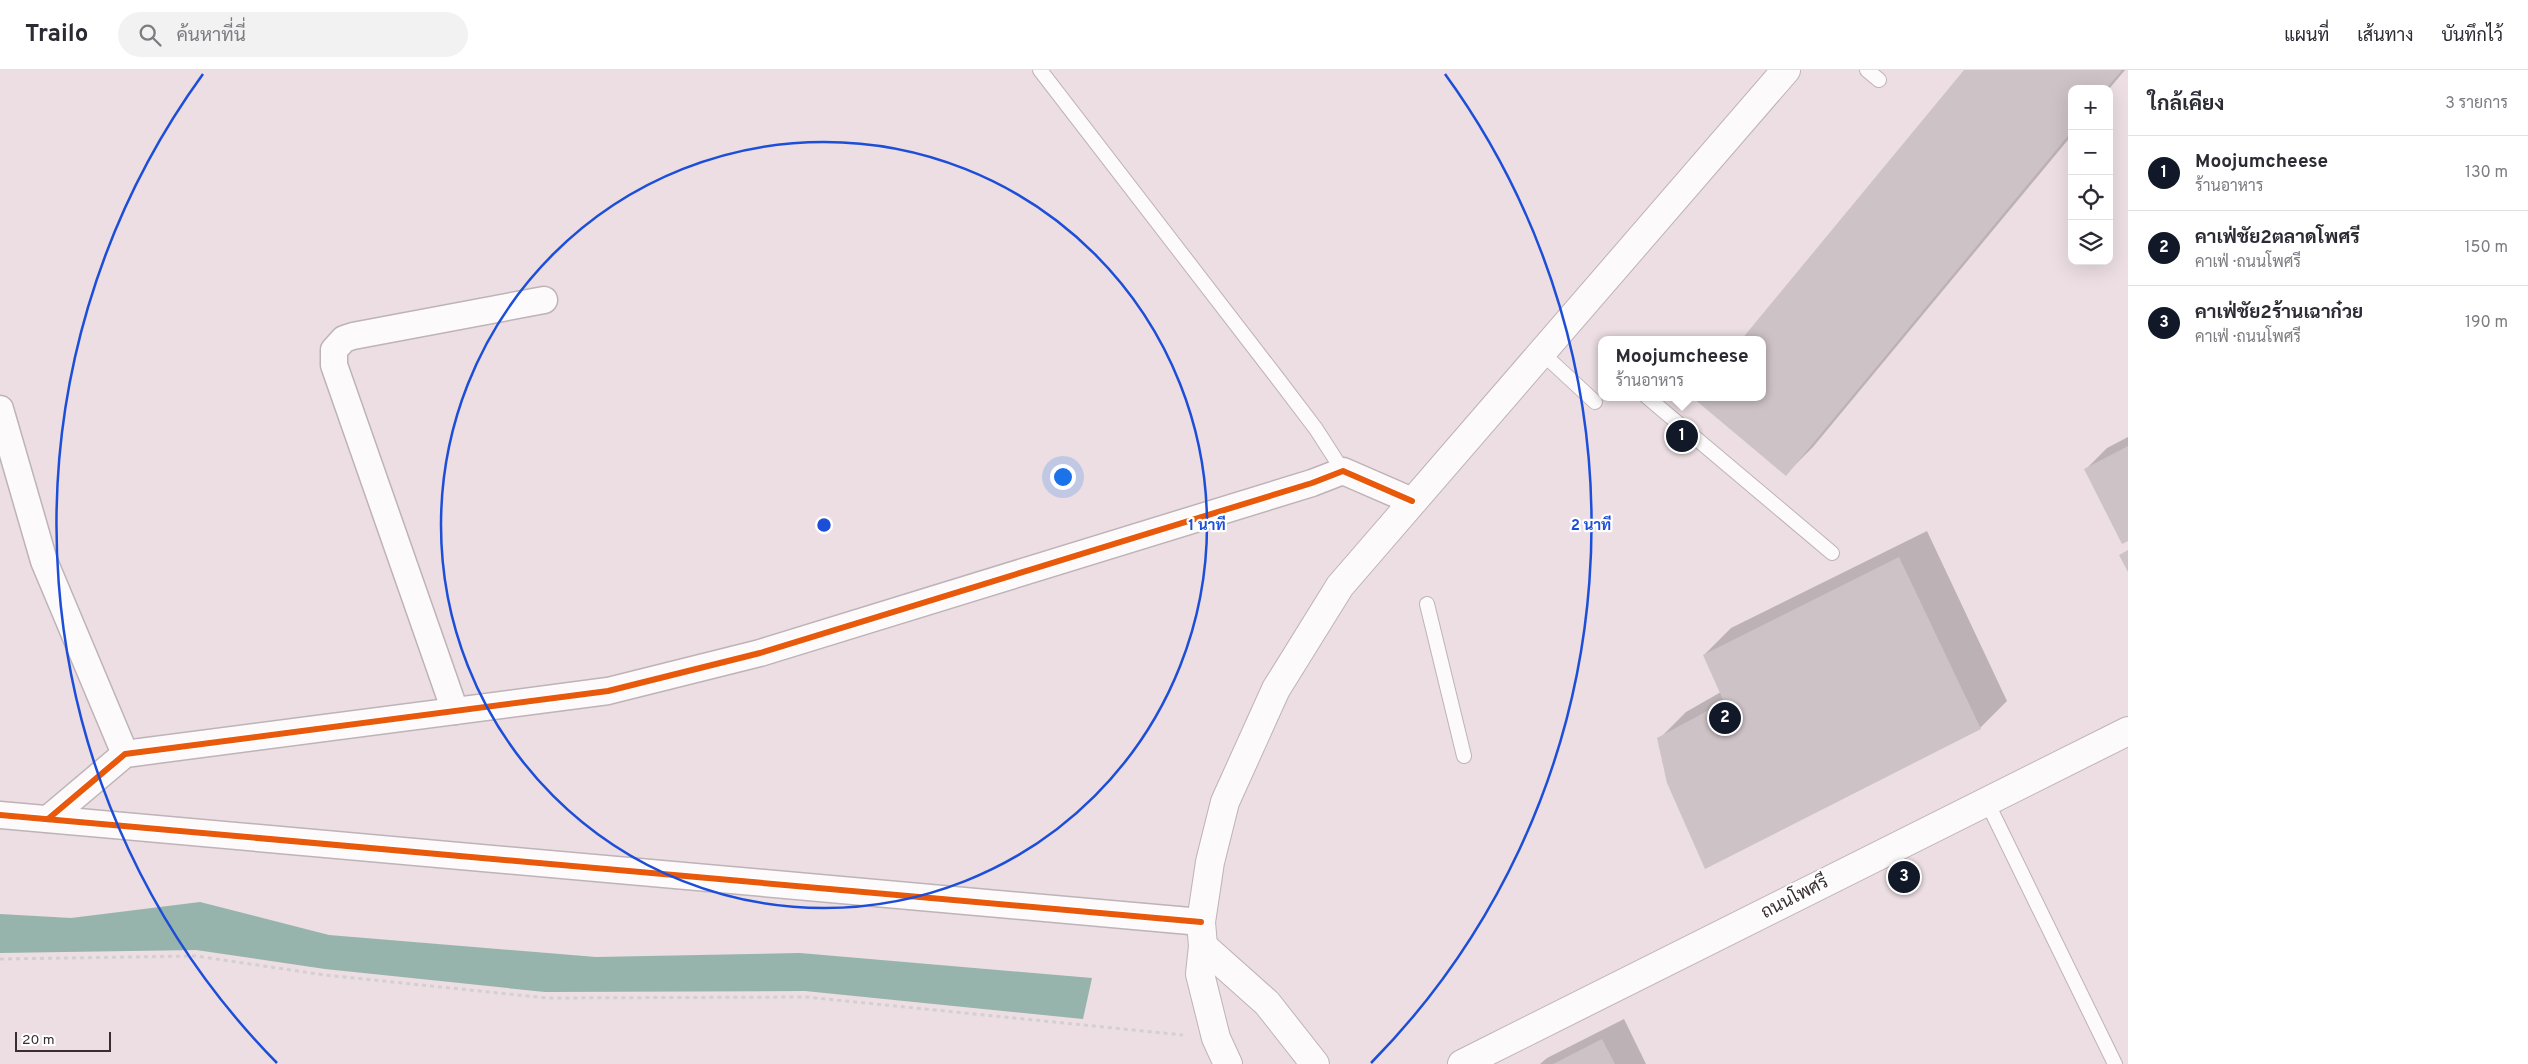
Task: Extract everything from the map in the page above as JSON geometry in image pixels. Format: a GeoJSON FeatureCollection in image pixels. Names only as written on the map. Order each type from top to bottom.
{"type":"FeatureCollection","features":[{"type":"Feature","properties":{"kind":"street"},"geometry":{"type":"LineString","coordinates":[[1228,1064],[1216,1038],[1200,974],[1202,934],[1210,862],[1225,802],[1276,689],[1340,586],[1786,70]]}},
{"type":"Feature","properties":{"kind":"street"},"geometry":{"type":"LineString","coordinates":[[455,711],[334,365],[334,350],[338,344],[353,336],[544,300]]}},
{"type":"Feature","properties":{"kind":"street"},"geometry":{"type":"LineString","coordinates":[[0,410],[44,561],[125,754]]}},
{"type":"Feature","properties":{"kind":"street"},"geometry":{"type":"LineString","coordinates":[[48,819],[125,754],[608,691],[760,653],[1303,486],[1343,471],[1412,501]]}},
{"type":"Feature","properties":{"kind":"street","name":"ถนนโพศรี"},"geometry":{"type":"LineString","coordinates":[[1462,1064],[1490,1058],[2128,731]]}},
{"type":"Feature","properties":{"kind":"street"},"geometry":{"type":"LineString","coordinates":[[0,815],[1202,934],[1267,1003],[1315,1064]]}},
{"type":"Feature","properties":{"kind":"lane"},"geometry":{"type":"LineString","coordinates":[[1040,70],[1281,383],[1343,471]]}},
{"type":"Feature","properties":{"kind":"lane"},"geometry":{"type":"LineString","coordinates":[[1867,70],[1879,80]]}},
{"type":"Feature","properties":{"kind":"lane"},"geometry":{"type":"LineString","coordinates":[[1541,352],[1596,402]]}},
{"type":"Feature","properties":{"kind":"lane"},"geometry":{"type":"LineString","coordinates":[[1652,401],[1832,553]]}},
{"type":"Feature","properties":{"kind":"lane"},"geometry":{"type":"LineString","coordinates":[[1427,604],[1464,756]]}},
{"type":"Feature","properties":{"kind":"lane"},"geometry":{"type":"LineString","coordinates":[[1987,802],[2115,1064]]}},
{"type":"Feature","properties":{"kind":"path"},"geometry":{"type":"LineString","coordinates":[[0,959],[196,956],[325,975],[546,998],[806,997],[1216,1038]]}},
{"type":"Feature","properties":{"kind":"shaded area"},"geometry":{"type":"Polygon","coordinates":[[[200,902],[329,935],[596,957],[800,953],[1092,978],[1083,1019],[805,991],[545,992],[325,969],[196,950],[0,953],[0,914],[71,918],[200,902]]]}},
{"type":"Feature","properties":{"kind":"building"},"geometry":{"type":"Polygon","coordinates":[[[1964,70],[2122,70],[2109,85],[2068,85],[2068,136],[1786,476],[1697,401],[1766,401],[1766,336],[1744,336],[1964,70]]]}},
{"type":"Feature","properties":{"kind":"building"},"geometry":{"type":"Polygon","coordinates":[[[2128,446],[2128,541],[2122,544],[2084,469],[2128,446]]]}},
{"type":"Feature","properties":{"kind":"building"},"geometry":{"type":"Polygon","coordinates":[[[2128,550],[2128,572],[2119,555],[2128,550]]]}},
{"type":"Feature","properties":{"kind":"building"},"geometry":{"type":"Polygon","coordinates":[[[1899,557],[1981,729],[1705,869],[1667,783],[1657,738],[1724,702],[1703,655],[1899,557]]]}},
{"type":"Feature","properties":{"kind":"building"},"geometry":{"type":"Polygon","coordinates":[[[1602,1039],[1615,1064],[1553,1064],[1602,1039]]]}},
{"type":"Feature","properties":{"kind":"cycle path"},"geometry":{"type":"LineString","coordinates":[[48,819],[125,754],[608,691],[760,653],[1312,483],[1343,471],[1412,501]]}},
{"type":"Feature","properties":{"kind":"cycle path"},"geometry":{"type":"LineString","coordinates":[[0,815],[1201,922]]}},
{"type":"Feature","properties":{"kind":"place","name":"Moojumcheese"},"geometry":{"type":"Point","coordinates":[1682,436]}},
{"type":"Feature","properties":{"kind":"place","name":"คาเฟ่ชัย2ตลาดโพศรี"},"geometry":{"type":"Point","coordinates":[1725,718]}},
{"type":"Feature","properties":{"kind":"place","name":"คาเฟ่ชัย2ร้านเฉาก๋วย"},"geometry":{"type":"Point","coordinates":[1904,877]}}]}
